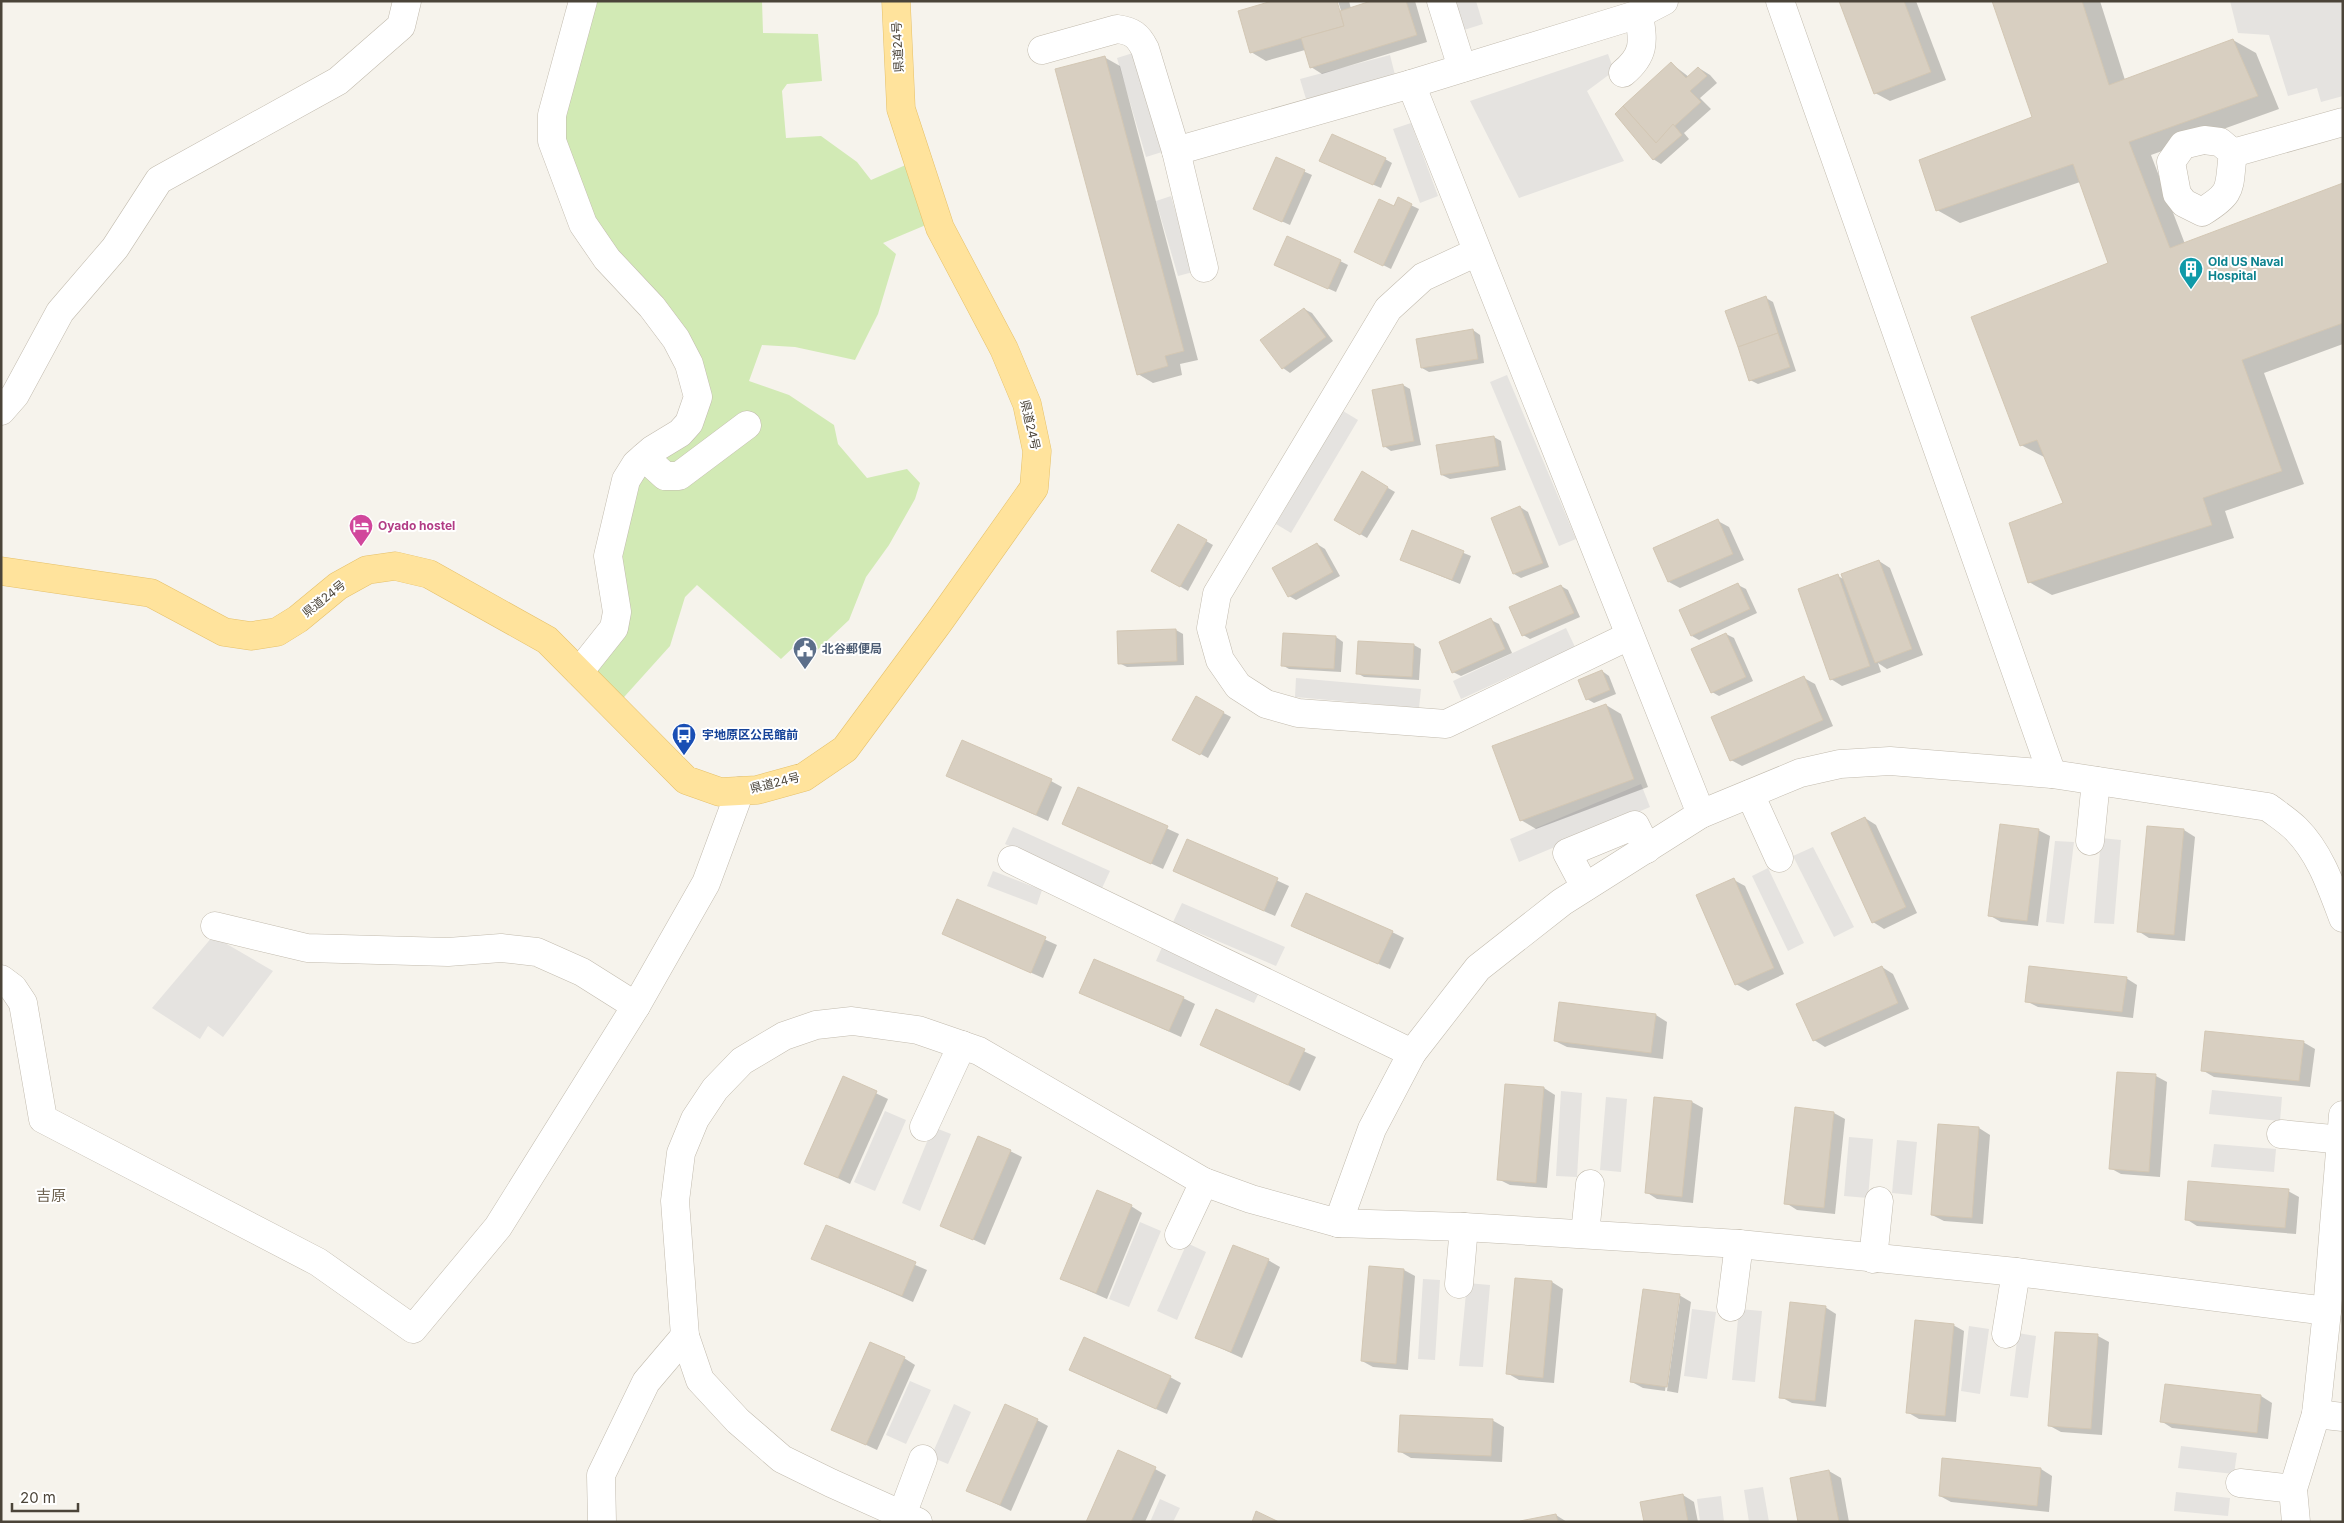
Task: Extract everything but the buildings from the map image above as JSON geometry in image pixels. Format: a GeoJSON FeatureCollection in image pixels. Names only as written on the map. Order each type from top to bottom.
{"type":"FeatureCollection","features":[{"type":"Feature","properties":{"kind":"main road","name":"県道24号"},"geometry":{"type":"LineString","coordinates":[[1,571],[151,593],[224,632],[251,636],[277,632],[298,619],[338,586],[367,570],[396,566],[429,574],[546,640],[686,780],[720,792],[757,790],[804,777],[845,749],[939,622],[1034,488],[1037,452],[1027,404],[1004,349],[940,228],[902,109],[896,1]]}},
{"type":"Feature","properties":{"kind":"street"},"geometry":{"type":"LineString","coordinates":[[1,411],[15,395],[60,312],[115,248],[159,180],[338,81],[400,26],[407,1]]}},
{"type":"Feature","properties":{"kind":"street"},"geometry":{"type":"LineString","coordinates":[[579,672],[614,628],[617,612],[608,556],[626,480],[636,464],[680,433],[689,423],[698,397],[689,364],[676,339],[652,307],[607,260],[583,224],[552,141],[552,114],[583,1]]}},
{"type":"Feature","properties":{"kind":"street"},"geometry":{"type":"LineString","coordinates":[[1441,1],[1462,68]]}},
{"type":"Feature","properties":{"kind":"street"},"geometry":{"type":"LineString","coordinates":[[1176,151],[1411,84],[1639,14],[1664,1]]}},
{"type":"Feature","properties":{"kind":"street"},"geometry":{"type":"LineString","coordinates":[[1780,1],[2052,774]]}},
{"type":"Feature","properties":{"kind":"street"},"geometry":{"type":"LineString","coordinates":[[1622,73],[1632,66],[1641,52],[1643,38],[1639,14]]}},
{"type":"Feature","properties":{"kind":"street"},"geometry":{"type":"LineString","coordinates":[[1042,50],[1117,29],[1127,30],[1138,36],[1145,48],[1176,151],[1204,268]]}},
{"type":"Feature","properties":{"kind":"street"},"geometry":{"type":"LineString","coordinates":[[1411,84],[1701,814]]}},
{"type":"Feature","properties":{"kind":"street"},"geometry":{"type":"LineString","coordinates":[[2233,153],[2343,122]]}},
{"type":"Feature","properties":{"kind":"street"},"geometry":{"type":"LineString","coordinates":[[1478,252],[1423,277],[1388,309],[1216,594],[1211,628],[1220,660],[1238,686],[1266,704],[1298,713],[1446,724],[1629,636]]}},
{"type":"Feature","properties":{"kind":"street"},"geometry":{"type":"LineString","coordinates":[[644,457],[665,476],[679,476],[747,424]]}},
{"type":"Feature","properties":{"kind":"street"},"geometry":{"type":"LineString","coordinates":[[1338,1223],[1372,1129],[1412,1053],[1478,968],[1562,902],[1701,814],[1800,773],[1840,764],[1890,760],[2052,774],[2268,807],[2296,828],[2313,851],[2325,872],[2343,918]]}},
{"type":"Feature","properties":{"kind":"street"},"geometry":{"type":"LineString","coordinates":[[2090,841],[2096,781]]}},
{"type":"Feature","properties":{"kind":"street"},"geometry":{"type":"LineString","coordinates":[[1,979],[13,988],[23,1003],[44,1119],[318,1262],[413,1329],[498,1226],[636,1006],[706,884],[740,791]]}},
{"type":"Feature","properties":{"kind":"street"},"geometry":{"type":"LineString","coordinates":[[1750,794],[1779,858]]}},
{"type":"Feature","properties":{"kind":"street"},"geometry":{"type":"LineString","coordinates":[[1586,887],[1567,853],[1636,825],[1646,849]]}},
{"type":"Feature","properties":{"kind":"street"},"geometry":{"type":"LineString","coordinates":[[1012,860],[1412,1053]]}},
{"type":"Feature","properties":{"kind":"street"},"geometry":{"type":"LineString","coordinates":[[215,926],[307,948],[448,952],[501,948],[537,952],[582,972],[636,1006]]}},
{"type":"Feature","properties":{"kind":"street"},"geometry":{"type":"LineString","coordinates":[[923,1459],[910,1518],[782,1459],[738,1421],[700,1380],[685,1336],[675,1202],[681,1154],[695,1119],[715,1089],[742,1061],[784,1036],[816,1025],[852,1021],[918,1030],[979,1051],[1204,1182],[1251,1199],[1338,1223],[1464,1227],[1739,1244],[2016,1272],[2328,1311]]}},
{"type":"Feature","properties":{"kind":"street"},"geometry":{"type":"LineString","coordinates":[[924,1127],[962,1045]]}},
{"type":"Feature","properties":{"kind":"street"},"geometry":{"type":"LineString","coordinates":[[2281,1134],[2342,1131],[2328,1311],[2316,1414],[2293,1489],[2296,1522]]}},
{"type":"Feature","properties":{"kind":"street"},"geometry":{"type":"LineString","coordinates":[[1179,1235],[1204,1182]]}},
{"type":"Feature","properties":{"kind":"street"},"geometry":{"type":"LineString","coordinates":[[1585,1234],[1590,1184]]}},
{"type":"Feature","properties":{"kind":"street"},"geometry":{"type":"LineString","coordinates":[[1873,1259],[1879,1201]]}},
{"type":"Feature","properties":{"kind":"street"},"geometry":{"type":"LineString","coordinates":[[1459,1284],[1464,1227]]}},
{"type":"Feature","properties":{"kind":"street"},"geometry":{"type":"LineString","coordinates":[[1731,1307],[1739,1244]]}},
{"type":"Feature","properties":{"kind":"street"},"geometry":{"type":"LineString","coordinates":[[2006,1334],[2016,1272]]}},
{"type":"Feature","properties":{"kind":"street"},"geometry":{"type":"LineString","coordinates":[[602,1522],[601,1475],[646,1382],[685,1336]]}},
{"type":"Feature","properties":{"kind":"street"},"geometry":{"type":"LineString","coordinates":[[2316,1414],[2343,1417]]}},
{"type":"Feature","properties":{"kind":"street"},"geometry":{"type":"LineString","coordinates":[[2240,1483],[2293,1489]]}},
{"type":"Feature","properties":{"kind":"green space"},"geometry":{"type":"Polygon","coordinates":[[[593,1],[762,1],[763,33],[818,34],[822,81],[787,84],[782,91],[786,138],[821,136],[857,162],[871,180],[915,161],[933,222],[883,243],[896,254],[878,314],[855,360],[795,347],[762,345],[749,381],[789,395],[834,425],[838,444],[867,478],[907,469],[920,483],[915,499],[889,545],[866,577],[849,620],[813,654],[798,643],[781,659],[697,585],[685,597],[670,646],[616,706],[580,671],[611,634],[624,491],[698,391],[599,247],[562,141],[574,70],[593,1]]]}},
{"type":"Feature","properties":{"kind":"shaded area"},"geometry":{"type":"Polygon","coordinates":[[[1455,1],[1476,1],[1483,24],[1464,30],[1455,1]]]}},
{"type":"Feature","properties":{"kind":"shaded area"},"geometry":{"type":"Polygon","coordinates":[[[2230,1],[2343,1],[2343,96],[2321,102],[2317,88],[2288,96],[2269,35],[2238,33],[2230,1]]]}},
{"type":"Feature","properties":{"kind":"shaded area"},"geometry":{"type":"Polygon","coordinates":[[[1133,53],[1162,152],[1146,157],[1117,58],[1133,53]]]}},
{"type":"Feature","properties":{"kind":"shaded area"},"geometry":{"type":"Polygon","coordinates":[[[1608,54],[1614,71],[1587,91],[1624,161],[1519,198],[1470,101],[1608,54]]]}},
{"type":"Feature","properties":{"kind":"shaded area"},"geometry":{"type":"Polygon","coordinates":[[[1390,55],[1395,75],[1306,99],[1300,79],[1390,55]]]}},
{"type":"Feature","properties":{"kind":"shaded area"},"geometry":{"type":"Polygon","coordinates":[[[1411,123],[1438,196],[1420,203],[1393,129],[1411,123]]]}},
{"type":"Feature","properties":{"kind":"shaded area"},"geometry":{"type":"Polygon","coordinates":[[[1171,196],[1193,272],[1178,276],[1156,201],[1171,196]]]}},
{"type":"Feature","properties":{"kind":"shaded area"},"geometry":{"type":"Polygon","coordinates":[[[1507,375],[1576,539],[1559,546],[1490,382],[1507,375]]]}},
{"type":"Feature","properties":{"kind":"shaded area"},"geometry":{"type":"Polygon","coordinates":[[[1343,411],[1358,420],[1291,533],[1276,524],[1343,411]]]}},
{"type":"Feature","properties":{"kind":"shaded area"},"geometry":{"type":"Polygon","coordinates":[[[1566,628],[1575,647],[1461,699],[1453,681],[1566,628]]]}},
{"type":"Feature","properties":{"kind":"shaded area"},"geometry":{"type":"Polygon","coordinates":[[[1296,678],[1421,689],[1419,708],[1295,697],[1296,678]]]}},
{"type":"Feature","properties":{"kind":"shaded area"},"geometry":{"type":"Polygon","coordinates":[[[1641,784],[1650,807],[1519,862],[1510,839],[1641,784]]]}},
{"type":"Feature","properties":{"kind":"shaded area"},"geometry":{"type":"Polygon","coordinates":[[[1013,827],[1110,871],[1102,888],[1005,844],[1013,827]]]}},
{"type":"Feature","properties":{"kind":"shaded area"},"geometry":{"type":"Polygon","coordinates":[[[2101,838],[2121,840],[2114,924],[2094,923],[2101,838]]]}},
{"type":"Feature","properties":{"kind":"shaded area"},"geometry":{"type":"Polygon","coordinates":[[[2055,841],[2074,842],[2064,924],[2046,922],[2055,841]]]}},
{"type":"Feature","properties":{"kind":"shaded area"},"geometry":{"type":"Polygon","coordinates":[[[1813,847],[1854,927],[1834,937],[1793,856],[1813,847]]]}},
{"type":"Feature","properties":{"kind":"shaded area"},"geometry":{"type":"Polygon","coordinates":[[[1768,868],[1804,943],[1788,951],[1752,876],[1768,868]]]}},
{"type":"Feature","properties":{"kind":"shaded area"},"geometry":{"type":"Polygon","coordinates":[[[993,871],[1042,890],[1037,905],[987,886],[993,871]]]}},
{"type":"Feature","properties":{"kind":"shaded area"},"geometry":{"type":"Polygon","coordinates":[[[1182,903],[1285,947],[1276,966],[1173,922],[1182,903]]]}},
{"type":"Feature","properties":{"kind":"shaded area"},"geometry":{"type":"Polygon","coordinates":[[[213,936],[273,971],[223,1037],[208,1026],[200,1039],[152,1008],[213,936]]]}},
{"type":"Feature","properties":{"kind":"shaded area"},"geometry":{"type":"Polygon","coordinates":[[[1163,945],[1261,988],[1254,1003],[1156,961],[1163,945]]]}},
{"type":"Feature","properties":{"kind":"shaded area"},"geometry":{"type":"Polygon","coordinates":[[[2212,1090],[2282,1097],[2280,1121],[2209,1114],[2212,1090]]]}},
{"type":"Feature","properties":{"kind":"shaded area"},"geometry":{"type":"Polygon","coordinates":[[[1561,1091],[1582,1093],[1577,1177],[1556,1176],[1561,1091]]]}},
{"type":"Feature","properties":{"kind":"shaded area"},"geometry":{"type":"Polygon","coordinates":[[[1606,1097],[1627,1099],[1621,1172],[1600,1170],[1606,1097]]]}},
{"type":"Feature","properties":{"kind":"shaded area"},"geometry":{"type":"Polygon","coordinates":[[[885,1111],[906,1120],[875,1191],[854,1182],[885,1111]]]}},
{"type":"Feature","properties":{"kind":"shaded area"},"geometry":{"type":"Polygon","coordinates":[[[933,1127],[951,1134],[920,1211],[902,1203],[933,1127]]]}},
{"type":"Feature","properties":{"kind":"shaded area"},"geometry":{"type":"Polygon","coordinates":[[[1849,1137],[1873,1139],[1868,1198],[1844,1196],[1849,1137]]]}},
{"type":"Feature","properties":{"kind":"shaded area"},"geometry":{"type":"Polygon","coordinates":[[[1897,1140],[1917,1142],[1912,1195],[1892,1193],[1897,1140]]]}},
{"type":"Feature","properties":{"kind":"shaded area"},"geometry":{"type":"Polygon","coordinates":[[[2214,1144],[2276,1149],[2274,1172],[2211,1167],[2214,1144]]]}},
{"type":"Feature","properties":{"kind":"shaded area"},"geometry":{"type":"Polygon","coordinates":[[[1140,1222],[1161,1231],[1129,1307],[1109,1299],[1140,1222]]]}},
{"type":"Feature","properties":{"kind":"shaded area"},"geometry":{"type":"Polygon","coordinates":[[[1187,1243],[1206,1252],[1177,1320],[1157,1311],[1187,1243]]]}},
{"type":"Feature","properties":{"kind":"shaded area"},"geometry":{"type":"Polygon","coordinates":[[[1423,1279],[1440,1280],[1435,1360],[1418,1359],[1423,1279]]]}},
{"type":"Feature","properties":{"kind":"shaded area"},"geometry":{"type":"Polygon","coordinates":[[[1467,1283],[1490,1285],[1483,1367],[1459,1366],[1467,1283]]]}},
{"type":"Feature","properties":{"kind":"shaded area"},"geometry":{"type":"Polygon","coordinates":[[[1692,1309],[1716,1312],[1707,1379],[1684,1376],[1692,1309]]]}},
{"type":"Feature","properties":{"kind":"shaded area"},"geometry":{"type":"Polygon","coordinates":[[[1739,1309],[1762,1311],[1755,1382],[1732,1380],[1739,1309]]]}},
{"type":"Feature","properties":{"kind":"shaded area"},"geometry":{"type":"Polygon","coordinates":[[[1969,1326],[1989,1329],[1980,1394],[1961,1391],[1969,1326]]]}},
{"type":"Feature","properties":{"kind":"shaded area"},"geometry":{"type":"Polygon","coordinates":[[[2018,1333],[2036,1336],[2028,1398],[2010,1396],[2018,1333]]]}},
{"type":"Feature","properties":{"kind":"shaded area"},"geometry":{"type":"Polygon","coordinates":[[[910,1381],[931,1390],[906,1444],[886,1435],[910,1381]]]}},
{"type":"Feature","properties":{"kind":"shaded area"},"geometry":{"type":"Polygon","coordinates":[[[954,1404],[971,1412],[948,1464],[931,1457],[954,1404]]]}},
{"type":"Feature","properties":{"kind":"shaded area"},"geometry":{"type":"Polygon","coordinates":[[[2181,1446],[2237,1453],[2234,1474],[2178,1468],[2181,1446]]]}},
{"type":"Feature","properties":{"kind":"shaded area"},"geometry":{"type":"Polygon","coordinates":[[[1763,1487],[1769,1522],[1749,1522],[1744,1490],[1763,1487]]]}},
{"type":"Feature","properties":{"kind":"shaded area"},"geometry":{"type":"Polygon","coordinates":[[[2176,1492],[2230,1498],[2228,1516],[2174,1511],[2176,1492]]]}},
{"type":"Feature","properties":{"kind":"shaded area"},"geometry":{"type":"Polygon","coordinates":[[[1721,1496],[1724,1522],[1700,1522],[1697,1499],[1721,1496]]]}},
{"type":"Feature","properties":{"kind":"shaded area"},"geometry":{"type":"Polygon","coordinates":[[[1160,1499],[1180,1508],[1173,1522],[1150,1522],[1160,1499]]]}},
{"type":"Feature","properties":{"kind":"place","name":"Old US Naval Hospital"},"geometry":{"type":"Point","coordinates":[2191,290]}},
{"type":"Feature","properties":{"kind":"place","name":"Oyado hostel"},"geometry":{"type":"Point","coordinates":[361,547]}},
{"type":"Feature","properties":{"kind":"place","name":"北谷郵便局"},"geometry":{"type":"Point","coordinates":[805,670]}},
{"type":"Feature","properties":{"kind":"place","name":"宇地原区公民館前"},"geometry":{"type":"Point","coordinates":[684,756]}},
{"type":"Feature","properties":{"kind":"district","name":"吉原"},"geometry":{"type":"Point","coordinates":[51,1196]}}]}
